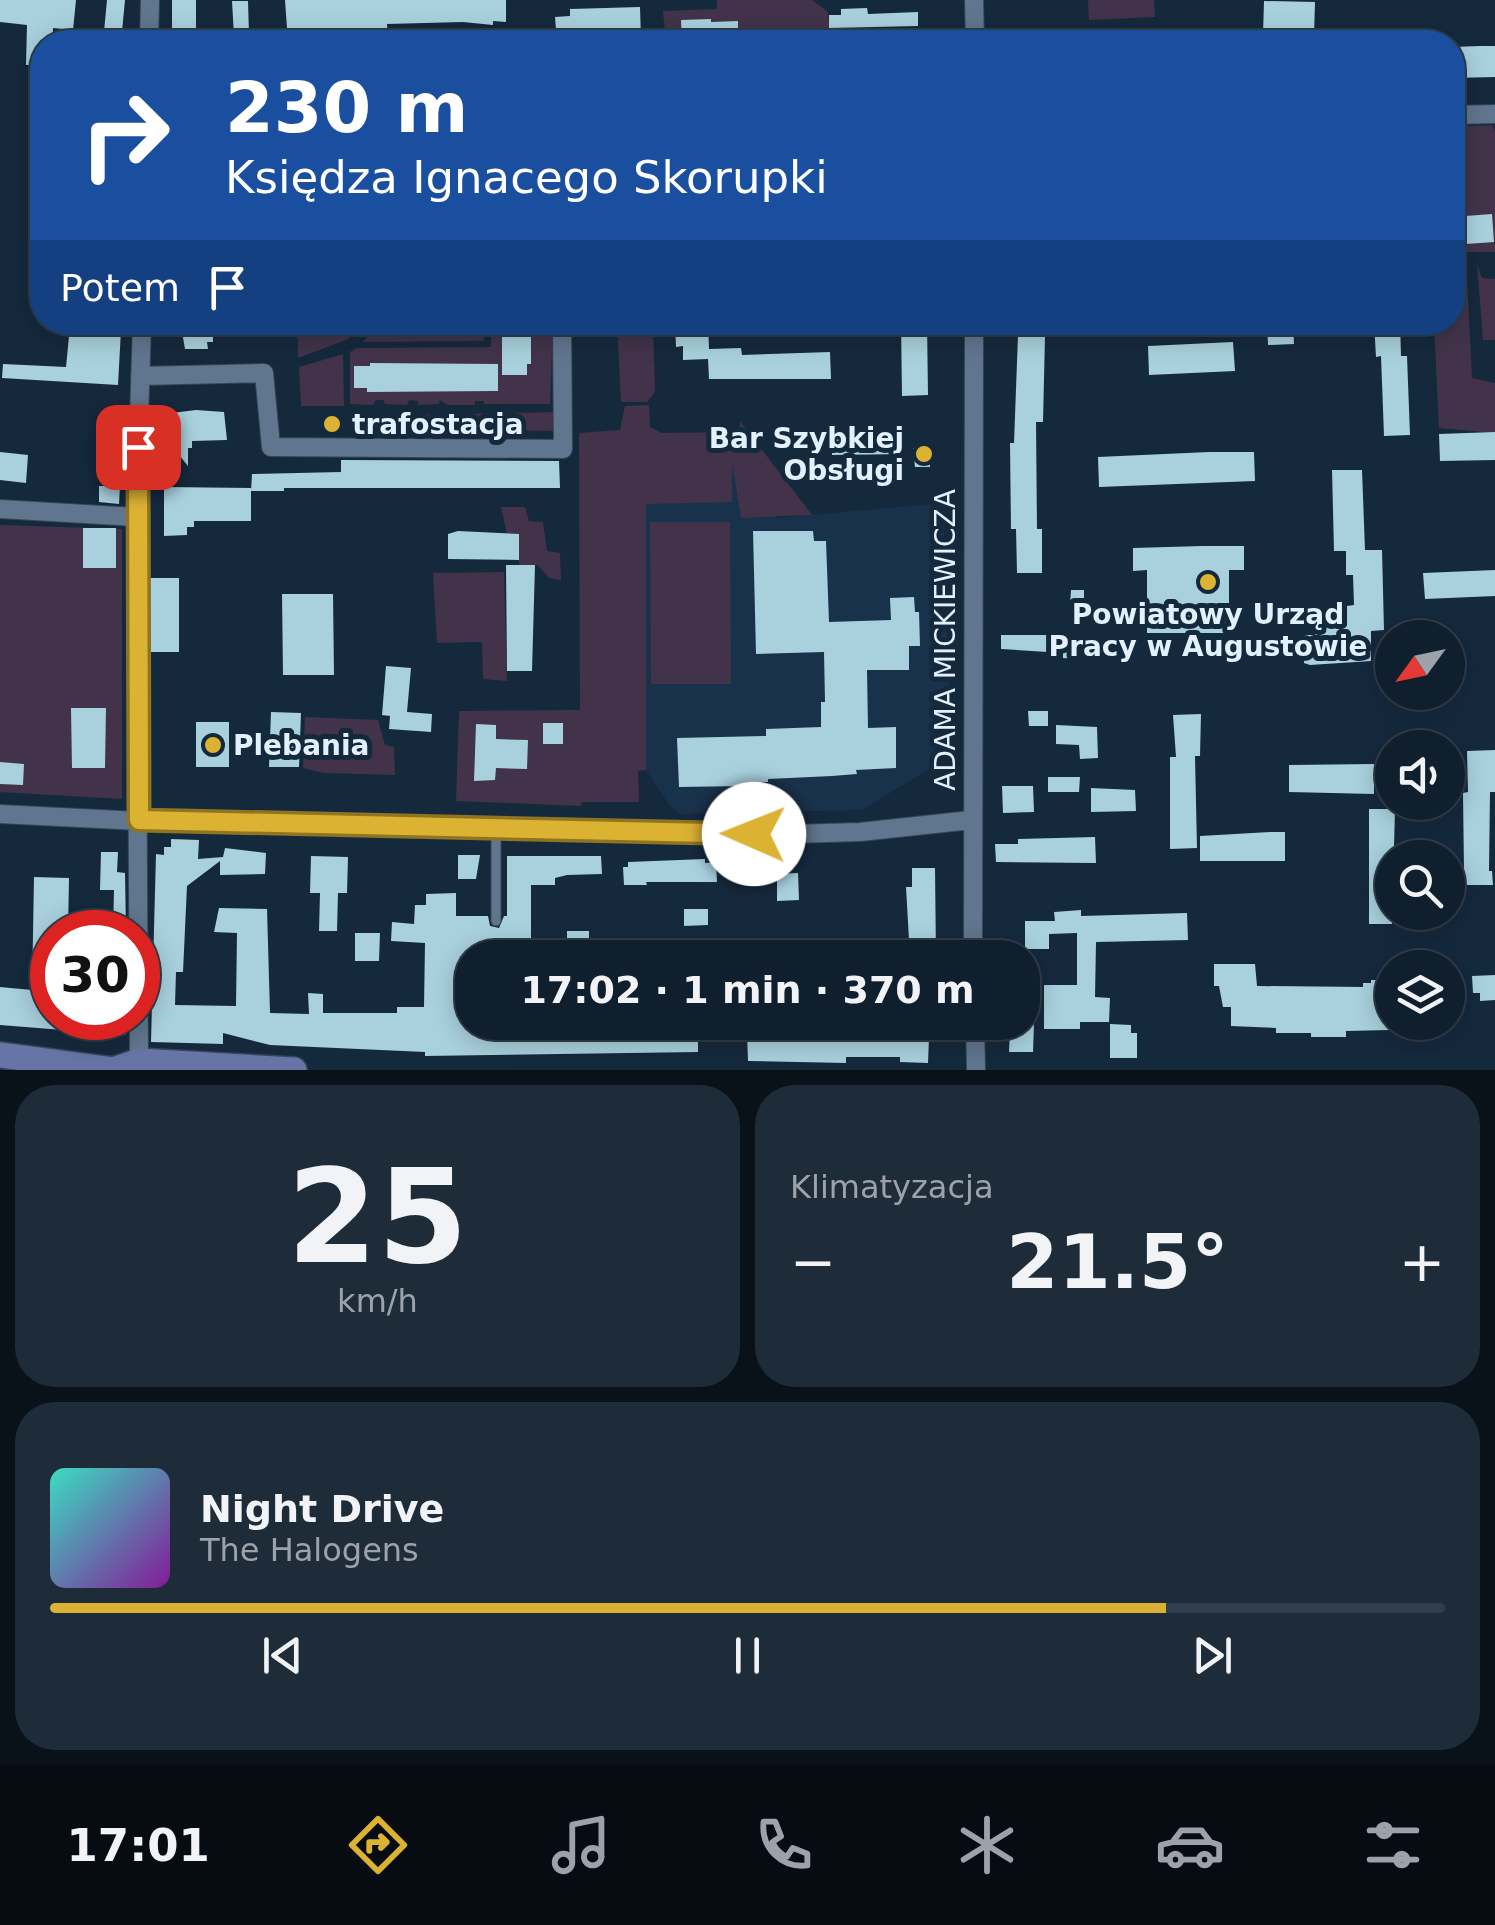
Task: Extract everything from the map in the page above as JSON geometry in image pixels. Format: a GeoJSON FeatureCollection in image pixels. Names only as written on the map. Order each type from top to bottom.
{"type":"FeatureCollection","features":[{"type":"Feature","properties":{"kind":"street"},"geometry":{"type":"LineString","coordinates":[[149,30],[150,0]]}},
{"type":"Feature","properties":{"kind":"street"},"geometry":{"type":"LineString","coordinates":[[974,0],[975,30]]}},
{"type":"Feature","properties":{"kind":"street"},"geometry":{"type":"LineString","coordinates":[[1465,114],[1495,114]]}},
{"type":"Feature","properties":{"kind":"street"},"geometry":{"type":"LineString","coordinates":[[138,1061],[136,517],[142,335]]}},
{"type":"Feature","properties":{"kind":"street"},"geometry":{"type":"LineString","coordinates":[[140,376],[264,373],[271,447],[564,449],[562,335]]}},
{"type":"Feature","properties":{"kind":"street","name":"ADAMA MICKIEWICZA"},"geometry":{"type":"LineString","coordinates":[[973,940],[974,335]]}},
{"type":"Feature","properties":{"kind":"street"},"geometry":{"type":"LineString","coordinates":[[0,509],[136,517]]}},
{"type":"Feature","properties":{"kind":"street"},"geometry":{"type":"LineString","coordinates":[[0,814],[790,834],[860,832],[972,820]]}},
{"type":"Feature","properties":{"kind":"street"},"geometry":{"type":"LineString","coordinates":[[975,1040],[976,1070]]}},
{"type":"Feature","properties":{"kind":"street"},"geometry":{"type":"LineString","coordinates":[[0,1055],[113,1070],[138,1061],[294,1070]]}},
{"type":"Feature","properties":{"kind":"lane"},"geometry":{"type":"LineString","coordinates":[[496,829],[496,921]]}},
{"type":"Feature","properties":{"kind":"shaded area"},"geometry":{"type":"Polygon","coordinates":[[[717,0],[812,0],[828,12],[829,28],[665,30],[663,11],[717,9],[717,0]]]}},
{"type":"Feature","properties":{"kind":"shaded area"},"geometry":{"type":"Polygon","coordinates":[[[1088,0],[1154,0],[1155,17],[1089,20],[1088,0]]]}},
{"type":"Feature","properties":{"kind":"shaded area"},"geometry":{"type":"Polygon","coordinates":[[[1492,125],[1495,131],[1495,252],[1465,252],[1465,126],[1492,125]]]}},
{"type":"Feature","properties":{"kind":"shaded area"},"geometry":{"type":"Polygon","coordinates":[[[1477,264],[1482,278],[1495,279],[1495,340],[1483,340],[1477,264]]]}},
{"type":"Feature","properties":{"kind":"shaded area"},"geometry":{"type":"Polygon","coordinates":[[[1467,278],[1472,378],[1495,383],[1495,433],[1439,428],[1435,335],[1465,335],[1467,278]]]}},
{"type":"Feature","properties":{"kind":"shaded area"},"geometry":{"type":"Polygon","coordinates":[[[297,335],[349,335],[349,339],[298,358],[297,335]]]}},
{"type":"Feature","properties":{"kind":"shaded area"},"geometry":{"type":"Polygon","coordinates":[[[369,335],[484,335],[484,341],[363,342],[369,335]]]}},
{"type":"Feature","properties":{"kind":"shaded area"},"geometry":{"type":"Polygon","coordinates":[[[491,335],[553,335],[550,404],[475,401],[475,405],[448,405],[440,400],[439,404],[418,405],[418,401],[409,400],[407,405],[376,400],[373,405],[350,404],[350,352],[356,348],[491,347],[491,335]]]}},
{"type":"Feature","properties":{"kind":"shaded area"},"geometry":{"type":"Polygon","coordinates":[[[618,335],[653,335],[655,392],[647,402],[621,402],[618,335]]]}},
{"type":"Feature","properties":{"kind":"shaded area"},"geometry":{"type":"Polygon","coordinates":[[[343,354],[344,406],[301,406],[299,367],[343,354]]]}},
{"type":"Feature","properties":{"kind":"shaded area"},"geometry":{"type":"Polygon","coordinates":[[[649,405],[650,427],[662,433],[740,432],[740,421],[812,515],[741,518],[732,461],[732,502],[646,504],[646,770],[638,771],[639,802],[582,802],[581,806],[456,801],[459,711],[580,710],[579,433],[620,430],[625,406],[649,405]]]}},
{"type":"Feature","properties":{"kind":"shaded area"},"geometry":{"type":"Polygon","coordinates":[[[561,412],[554,431],[350,428],[350,416],[561,412]]]}},
{"type":"Feature","properties":{"kind":"shaded area"},"geometry":{"type":"Polygon","coordinates":[[[732,440],[778,518],[943,503],[952,755],[862,810],[680,814],[670,806],[646,770],[644,451],[732,440]]]}},
{"type":"Feature","properties":{"kind":"shaded area"},"geometry":{"type":"Polygon","coordinates":[[[501,507],[525,507],[529,521],[543,522],[547,551],[560,553],[561,580],[549,578],[538,565],[519,565],[519,534],[507,534],[501,507]]]}},
{"type":"Feature","properties":{"kind":"shaded area"},"geometry":{"type":"Polygon","coordinates":[[[650,522],[730,522],[731,684],[651,684],[650,522]]]}},
{"type":"Feature","properties":{"kind":"shaded area"},"geometry":{"type":"Polygon","coordinates":[[[0,525],[122,529],[122,799],[0,792],[0,525]]]}},
{"type":"Feature","properties":{"kind":"shaded area"},"geometry":{"type":"Polygon","coordinates":[[[504,572],[507,681],[483,679],[482,642],[437,643],[433,573],[504,572]]]}},
{"type":"Feature","properties":{"kind":"shaded area"},"geometry":{"type":"Polygon","coordinates":[[[305,717],[378,720],[385,745],[394,747],[395,775],[324,773],[303,768],[305,717]]]}},
{"type":"Feature","properties":{"kind":"building"},"geometry":{"type":"Polygon","coordinates":[[[0,0],[76,0],[73,30],[30,30],[30,65],[26,65],[27,25],[0,22],[0,0]]]}},
{"type":"Feature","properties":{"kind":"building"},"geometry":{"type":"Polygon","coordinates":[[[107,0],[125,0],[122,30],[104,30],[107,0]]]}},
{"type":"Feature","properties":{"kind":"building"},"geometry":{"type":"Polygon","coordinates":[[[172,0],[196,0],[196,28],[172,28],[172,0]]]}},
{"type":"Feature","properties":{"kind":"building"},"geometry":{"type":"Polygon","coordinates":[[[285,0],[506,0],[506,22],[493,21],[493,25],[463,22],[387,24],[387,30],[287,30],[285,0]]]}},
{"type":"Feature","properties":{"kind":"building"},"geometry":{"type":"Polygon","coordinates":[[[232,1],[248,1],[249,30],[234,30],[232,1]]]}},
{"type":"Feature","properties":{"kind":"building"},"geometry":{"type":"Polygon","coordinates":[[[1264,1],[1315,2],[1314,30],[1263,30],[1264,1]]]}},
{"type":"Feature","properties":{"kind":"building"},"geometry":{"type":"Polygon","coordinates":[[[640,7],[641,30],[556,30],[555,17],[570,16],[570,9],[640,7]]]}},
{"type":"Feature","properties":{"kind":"building"},"geometry":{"type":"Polygon","coordinates":[[[867,8],[868,14],[918,12],[918,26],[829,28],[829,15],[841,15],[841,9],[867,8]]]}},
{"type":"Feature","properties":{"kind":"building"},"geometry":{"type":"Polygon","coordinates":[[[681,20],[738,21],[738,30],[681,30],[681,20]]]}},
{"type":"Feature","properties":{"kind":"building"},"geometry":{"type":"Polygon","coordinates":[[[1495,46],[1495,77],[1465,78],[1465,47],[1495,46]]]}},
{"type":"Feature","properties":{"kind":"building"},"geometry":{"type":"Polygon","coordinates":[[[1492,214],[1494,242],[1465,244],[1465,216],[1492,214]]]}},
{"type":"Feature","properties":{"kind":"building"},"geometry":{"type":"Polygon","coordinates":[[[69,335],[121,335],[118,385],[2,378],[3,364],[66,367],[69,335]]]}},
{"type":"Feature","properties":{"kind":"building"},"geometry":{"type":"Polygon","coordinates":[[[183,335],[213,335],[213,342],[207,342],[208,349],[185,349],[183,335]]]}},
{"type":"Feature","properties":{"kind":"building"},"geometry":{"type":"Polygon","coordinates":[[[502,335],[531,335],[527,375],[502,375],[502,335]]]}},
{"type":"Feature","properties":{"kind":"building"},"geometry":{"type":"Polygon","coordinates":[[[676,335],[708,335],[709,349],[741,348],[742,355],[830,352],[831,379],[709,379],[708,359],[683,360],[683,346],[676,347],[676,335]]]}},
{"type":"Feature","properties":{"kind":"building"},"geometry":{"type":"Polygon","coordinates":[[[901,335],[927,335],[928,395],[902,396],[901,335]]]}},
{"type":"Feature","properties":{"kind":"building"},"geometry":{"type":"Polygon","coordinates":[[[1018,335],[1045,336],[1043,422],[1036,422],[1037,529],[1042,529],[1042,573],[1017,573],[1016,529],[1011,529],[1010,443],[1014,443],[1018,335]]]}},
{"type":"Feature","properties":{"kind":"building"},"geometry":{"type":"Polygon","coordinates":[[[1268,335],[1294,335],[1294,344],[1268,345],[1268,335]]]}},
{"type":"Feature","properties":{"kind":"building"},"geometry":{"type":"Polygon","coordinates":[[[1375,335],[1400,335],[1401,356],[1407,356],[1410,435],[1384,436],[1381,356],[1376,357],[1375,335]]]}},
{"type":"Feature","properties":{"kind":"building"},"geometry":{"type":"Polygon","coordinates":[[[1233,342],[1235,371],[1149,375],[1148,346],[1233,342]]]}},
{"type":"Feature","properties":{"kind":"building"},"geometry":{"type":"Polygon","coordinates":[[[498,364],[498,391],[367,392],[367,388],[354,388],[354,366],[498,364]]]}},
{"type":"Feature","properties":{"kind":"building"},"geometry":{"type":"Polygon","coordinates":[[[224,412],[227,440],[192,441],[188,466],[162,434],[164,414],[224,412]]]}},
{"type":"Feature","properties":{"kind":"building","name":"trafostacja"},"geometry":{"type":"Polygon","coordinates":[[[324,417],[339,417],[339,431],[324,431],[324,417]]]}},
{"type":"Feature","properties":{"kind":"building"},"geometry":{"type":"Polygon","coordinates":[[[100,423],[122,424],[121,461],[99,462],[100,423]]]}},
{"type":"Feature","properties":{"kind":"building"},"geometry":{"type":"Polygon","coordinates":[[[905,429],[905,454],[832,455],[831,430],[905,429]]]}},
{"type":"Feature","properties":{"kind":"building"},"geometry":{"type":"Polygon","coordinates":[[[1495,432],[1495,460],[1440,461],[1439,434],[1495,432]]]}},
{"type":"Feature","properties":{"kind":"building"},"geometry":{"type":"Polygon","coordinates":[[[929,447],[930,467],[915,467],[913,448],[929,447]]]}},
{"type":"Feature","properties":{"kind":"building"},"geometry":{"type":"Polygon","coordinates":[[[0,452],[28,455],[26,483],[0,480],[0,452]]]}},
{"type":"Feature","properties":{"kind":"building"},"geometry":{"type":"Polygon","coordinates":[[[1254,452],[1255,481],[1099,487],[1098,457],[1254,452]]]}},
{"type":"Feature","properties":{"kind":"building"},"geometry":{"type":"Polygon","coordinates":[[[341,460],[559,461],[560,488],[251,491],[252,474],[341,472],[341,460]]]}},
{"type":"Feature","properties":{"kind":"building"},"geometry":{"type":"Polygon","coordinates":[[[1332,470],[1362,470],[1365,550],[1382,550],[1384,620],[1375,620],[1375,631],[1371,631],[1371,661],[1310,665],[1304,663],[1304,635],[1315,635],[1315,626],[1347,626],[1347,606],[1354,605],[1353,575],[1346,575],[1346,551],[1334,551],[1332,470]]]}},
{"type":"Feature","properties":{"kind":"building"},"geometry":{"type":"Polygon","coordinates":[[[99,486],[120,486],[119,504],[99,502],[99,486]]]}},
{"type":"Feature","properties":{"kind":"building"},"geometry":{"type":"Polygon","coordinates":[[[164,487],[251,488],[251,521],[194,521],[194,527],[187,527],[187,535],[164,536],[164,487]]]}},
{"type":"Feature","properties":{"kind":"building"},"geometry":{"type":"Polygon","coordinates":[[[83,528],[116,528],[116,568],[83,568],[83,528]]]}},
{"type":"Feature","properties":{"kind":"building"},"geometry":{"type":"Polygon","coordinates":[[[753,531],[813,531],[814,541],[826,541],[829,622],[891,620],[890,598],[914,597],[915,612],[919,612],[920,646],[909,646],[909,670],[867,670],[868,728],[896,727],[896,768],[768,779],[744,786],[679,787],[677,738],[766,736],[766,729],[821,727],[824,652],[756,654],[753,531]]]}},
{"type":"Feature","properties":{"kind":"building"},"geometry":{"type":"Polygon","coordinates":[[[448,534],[519,534],[519,560],[448,559],[448,534]]]}},
{"type":"Feature","properties":{"kind":"building","name":"Powiatowy Urząd Pracy w Augustowie"},"geometry":{"type":"Polygon","coordinates":[[[1244,546],[1244,570],[1229,570],[1229,633],[1147,633],[1147,570],[1133,571],[1133,548],[1244,546]]]}},
{"type":"Feature","properties":{"kind":"building"},"geometry":{"type":"Polygon","coordinates":[[[506,565],[535,565],[532,671],[507,671],[506,565]]]}},
{"type":"Feature","properties":{"kind":"building"},"geometry":{"type":"Polygon","coordinates":[[[1495,570],[1495,596],[1425,599],[1423,573],[1495,570]]]}},
{"type":"Feature","properties":{"kind":"building"},"geometry":{"type":"Polygon","coordinates":[[[150,578],[179,578],[179,652],[150,652],[150,578]]]}},
{"type":"Feature","properties":{"kind":"building"},"geometry":{"type":"Polygon","coordinates":[[[1071,590],[1084,590],[1084,607],[1070,606],[1071,590]]]}},
{"type":"Feature","properties":{"kind":"building"},"geometry":{"type":"Polygon","coordinates":[[[282,594],[333,594],[334,675],[283,675],[282,594]]]}},
{"type":"Feature","properties":{"kind":"building"},"geometry":{"type":"Polygon","coordinates":[[[1001,635],[1051,635],[1079,640],[1077,659],[1063,658],[1063,653],[1001,649],[1001,635]]]}},
{"type":"Feature","properties":{"kind":"building"},"geometry":{"type":"Polygon","coordinates":[[[386,666],[411,668],[407,712],[432,714],[431,732],[389,729],[390,716],[382,715],[386,666]]]}},
{"type":"Feature","properties":{"kind":"building"},"geometry":{"type":"Polygon","coordinates":[[[71,708],[106,708],[105,768],[72,768],[71,708]]]}},
{"type":"Feature","properties":{"kind":"building"},"geometry":{"type":"Polygon","coordinates":[[[1028,711],[1048,711],[1048,726],[1029,726],[1028,711]]]}},
{"type":"Feature","properties":{"kind":"building"},"geometry":{"type":"Polygon","coordinates":[[[271,712],[301,713],[299,767],[269,767],[271,712]]]}},
{"type":"Feature","properties":{"kind":"building"},"geometry":{"type":"Polygon","coordinates":[[[1201,714],[1200,756],[1195,756],[1197,848],[1170,849],[1170,757],[1176,757],[1173,715],[1201,714]]]}},
{"type":"Feature","properties":{"kind":"building","name":"Plebania"},"geometry":{"type":"Polygon","coordinates":[[[196,722],[229,722],[229,767],[196,767],[196,722]]]}},
{"type":"Feature","properties":{"kind":"building"},"geometry":{"type":"Polygon","coordinates":[[[543,723],[563,723],[563,744],[543,744],[543,723]]]}},
{"type":"Feature","properties":{"kind":"building"},"geometry":{"type":"Polygon","coordinates":[[[476,724],[496,725],[496,739],[528,740],[527,769],[496,768],[495,780],[474,781],[476,724]]]}},
{"type":"Feature","properties":{"kind":"building"},"geometry":{"type":"Polygon","coordinates":[[[1056,725],[1097,727],[1098,758],[1080,759],[1079,745],[1056,744],[1056,725]]]}},
{"type":"Feature","properties":{"kind":"building"},"geometry":{"type":"Polygon","coordinates":[[[1495,750],[1495,792],[1490,792],[1489,871],[1493,885],[1465,885],[1467,751],[1495,750]]]}},
{"type":"Feature","properties":{"kind":"building"},"geometry":{"type":"Polygon","coordinates":[[[0,762],[24,764],[23,785],[0,784],[0,762]]]}},
{"type":"Feature","properties":{"kind":"building"},"geometry":{"type":"Polygon","coordinates":[[[1374,764],[1374,794],[1289,792],[1289,765],[1374,764]]]}},
{"type":"Feature","properties":{"kind":"building"},"geometry":{"type":"Polygon","coordinates":[[[1048,777],[1080,777],[1079,792],[1048,792],[1048,777]]]}},
{"type":"Feature","properties":{"kind":"building"},"geometry":{"type":"Polygon","coordinates":[[[1002,786],[1033,786],[1034,812],[1003,813],[1002,786]]]}},
{"type":"Feature","properties":{"kind":"building"},"geometry":{"type":"Polygon","coordinates":[[[1091,788],[1135,790],[1136,811],[1091,812],[1091,788]]]}},
{"type":"Feature","properties":{"kind":"building"},"geometry":{"type":"Polygon","coordinates":[[[1369,809],[1375,809],[1375,820],[1395,820],[1394,840],[1375,840],[1375,924],[1369,924],[1369,809]]]}},
{"type":"Feature","properties":{"kind":"building"},"geometry":{"type":"Polygon","coordinates":[[[1285,832],[1285,861],[1200,861],[1200,836],[1285,832]]]}},
{"type":"Feature","properties":{"kind":"building"},"geometry":{"type":"Polygon","coordinates":[[[1095,837],[1096,863],[996,862],[995,844],[1018,844],[1018,839],[1095,837]]]}},
{"type":"Feature","properties":{"kind":"building"},"geometry":{"type":"Polygon","coordinates":[[[171,839],[199,840],[198,859],[223,857],[225,848],[266,853],[265,874],[220,875],[220,861],[187,886],[183,972],[176,972],[175,1005],[236,1006],[237,933],[214,932],[219,908],[267,909],[270,1013],[309,1014],[308,993],[323,994],[323,1013],[397,1013],[397,1007],[424,1007],[425,943],[391,941],[392,922],[414,924],[415,905],[426,905],[426,894],[456,893],[456,916],[488,916],[490,926],[499,928],[507,916],[507,856],[601,856],[602,874],[567,875],[555,878],[555,885],[531,885],[531,940],[455,940],[455,1040],[698,1040],[698,1052],[425,1056],[425,1052],[270,1045],[223,1033],[223,1044],[151,1042],[160,1040],[156,854],[164,855],[164,847],[171,847],[171,839]]]}},
{"type":"Feature","properties":{"kind":"building"},"geometry":{"type":"Polygon","coordinates":[[[101,852],[118,852],[117,872],[125,873],[126,910],[114,910],[114,890],[100,890],[101,852]]]}},
{"type":"Feature","properties":{"kind":"building"},"geometry":{"type":"Polygon","coordinates":[[[458,855],[480,855],[476,879],[458,879],[458,855]]]}},
{"type":"Feature","properties":{"kind":"building"},"geometry":{"type":"Polygon","coordinates":[[[311,856],[348,857],[347,893],[338,893],[337,931],[319,931],[320,893],[310,893],[311,856]]]}},
{"type":"Feature","properties":{"kind":"building"},"geometry":{"type":"Polygon","coordinates":[[[705,859],[705,863],[716,862],[717,882],[624,885],[623,867],[628,867],[628,862],[705,859]]]}},
{"type":"Feature","properties":{"kind":"building"},"geometry":{"type":"Polygon","coordinates":[[[771,862],[772,876],[746,878],[745,864],[771,862]]]}},
{"type":"Feature","properties":{"kind":"building"},"geometry":{"type":"Polygon","coordinates":[[[912,868],[935,868],[936,940],[909,940],[906,887],[912,887],[912,868]]]}},
{"type":"Feature","properties":{"kind":"building"},"geometry":{"type":"Polygon","coordinates":[[[798,873],[799,900],[777,901],[777,874],[798,873]]]}},
{"type":"Feature","properties":{"kind":"building"},"geometry":{"type":"Polygon","coordinates":[[[34,877],[69,878],[68,910],[33,910],[34,877]]]}},
{"type":"Feature","properties":{"kind":"building"},"geometry":{"type":"Polygon","coordinates":[[[684,909],[708,909],[708,925],[684,926],[684,909]]]}},
{"type":"Feature","properties":{"kind":"building"},"geometry":{"type":"Polygon","coordinates":[[[1081,910],[1081,916],[1187,913],[1188,940],[1096,942],[1095,997],[1110,998],[1109,1022],[1080,1022],[1080,1029],[1044,1029],[1044,985],[1077,985],[1077,933],[1049,934],[1049,949],[1040,949],[1040,940],[1025,940],[1025,921],[1055,921],[1054,912],[1081,910]]]}},
{"type":"Feature","properties":{"kind":"building"},"geometry":{"type":"Polygon","coordinates":[[[567,931],[589,931],[589,940],[567,940],[567,931]]]}},
{"type":"Feature","properties":{"kind":"building"},"geometry":{"type":"Polygon","coordinates":[[[355,933],[380,933],[379,961],[355,961],[355,933]]]}},
{"type":"Feature","properties":{"kind":"building"},"geometry":{"type":"Polygon","coordinates":[[[1214,964],[1255,964],[1257,986],[1363,987],[1363,983],[1375,980],[1375,1030],[1346,1031],[1346,1037],[1311,1037],[1311,1033],[1276,1033],[1276,1028],[1231,1026],[1231,1007],[1223,1007],[1219,986],[1214,986],[1214,964]]]}},
{"type":"Feature","properties":{"kind":"building"},"geometry":{"type":"Polygon","coordinates":[[[1495,975],[1495,1000],[1480,1001],[1480,993],[1473,993],[1472,976],[1495,975]]]}},
{"type":"Feature","properties":{"kind":"building"},"geometry":{"type":"Polygon","coordinates":[[[0,987],[30,990],[30,1027],[0,1025],[0,987]]]}},
{"type":"Feature","properties":{"kind":"building"},"geometry":{"type":"Polygon","coordinates":[[[1110,1024],[1131,1025],[1131,1033],[1137,1033],[1137,1058],[1110,1058],[1110,1024]]]}},
{"type":"Feature","properties":{"kind":"building"},"geometry":{"type":"Polygon","coordinates":[[[747,1040],[929,1040],[928,1063],[900,1062],[900,1057],[846,1057],[846,1063],[748,1061],[747,1040]]]}},
{"type":"Feature","properties":{"kind":"building"},"geometry":{"type":"Polygon","coordinates":[[[1010,1040],[1033,1040],[1033,1052],[1009,1052],[1010,1040]]]}},
{"type":"Feature","properties":{"kind":"place","name":"trafostacja"},"geometry":{"type":"Point","coordinates":[332,424]}},
{"type":"Feature","properties":{"kind":"place","name":"Bar Szybkiej Obsługi"},"geometry":{"type":"Point","coordinates":[924,454]}},
{"type":"Feature","properties":{"kind":"place","name":"Powiatowy Urząd Pracy w Augustowie"},"geometry":{"type":"Point","coordinates":[1208,582]}},
{"type":"Feature","properties":{"kind":"place","name":"Plebania"},"geometry":{"type":"Point","coordinates":[213,745]}},
{"type":"Feature","properties":{"kind":"route"},"geometry":{"type":"LineString","coordinates":[[138,447],[139,820],[754,834]]}}]}
